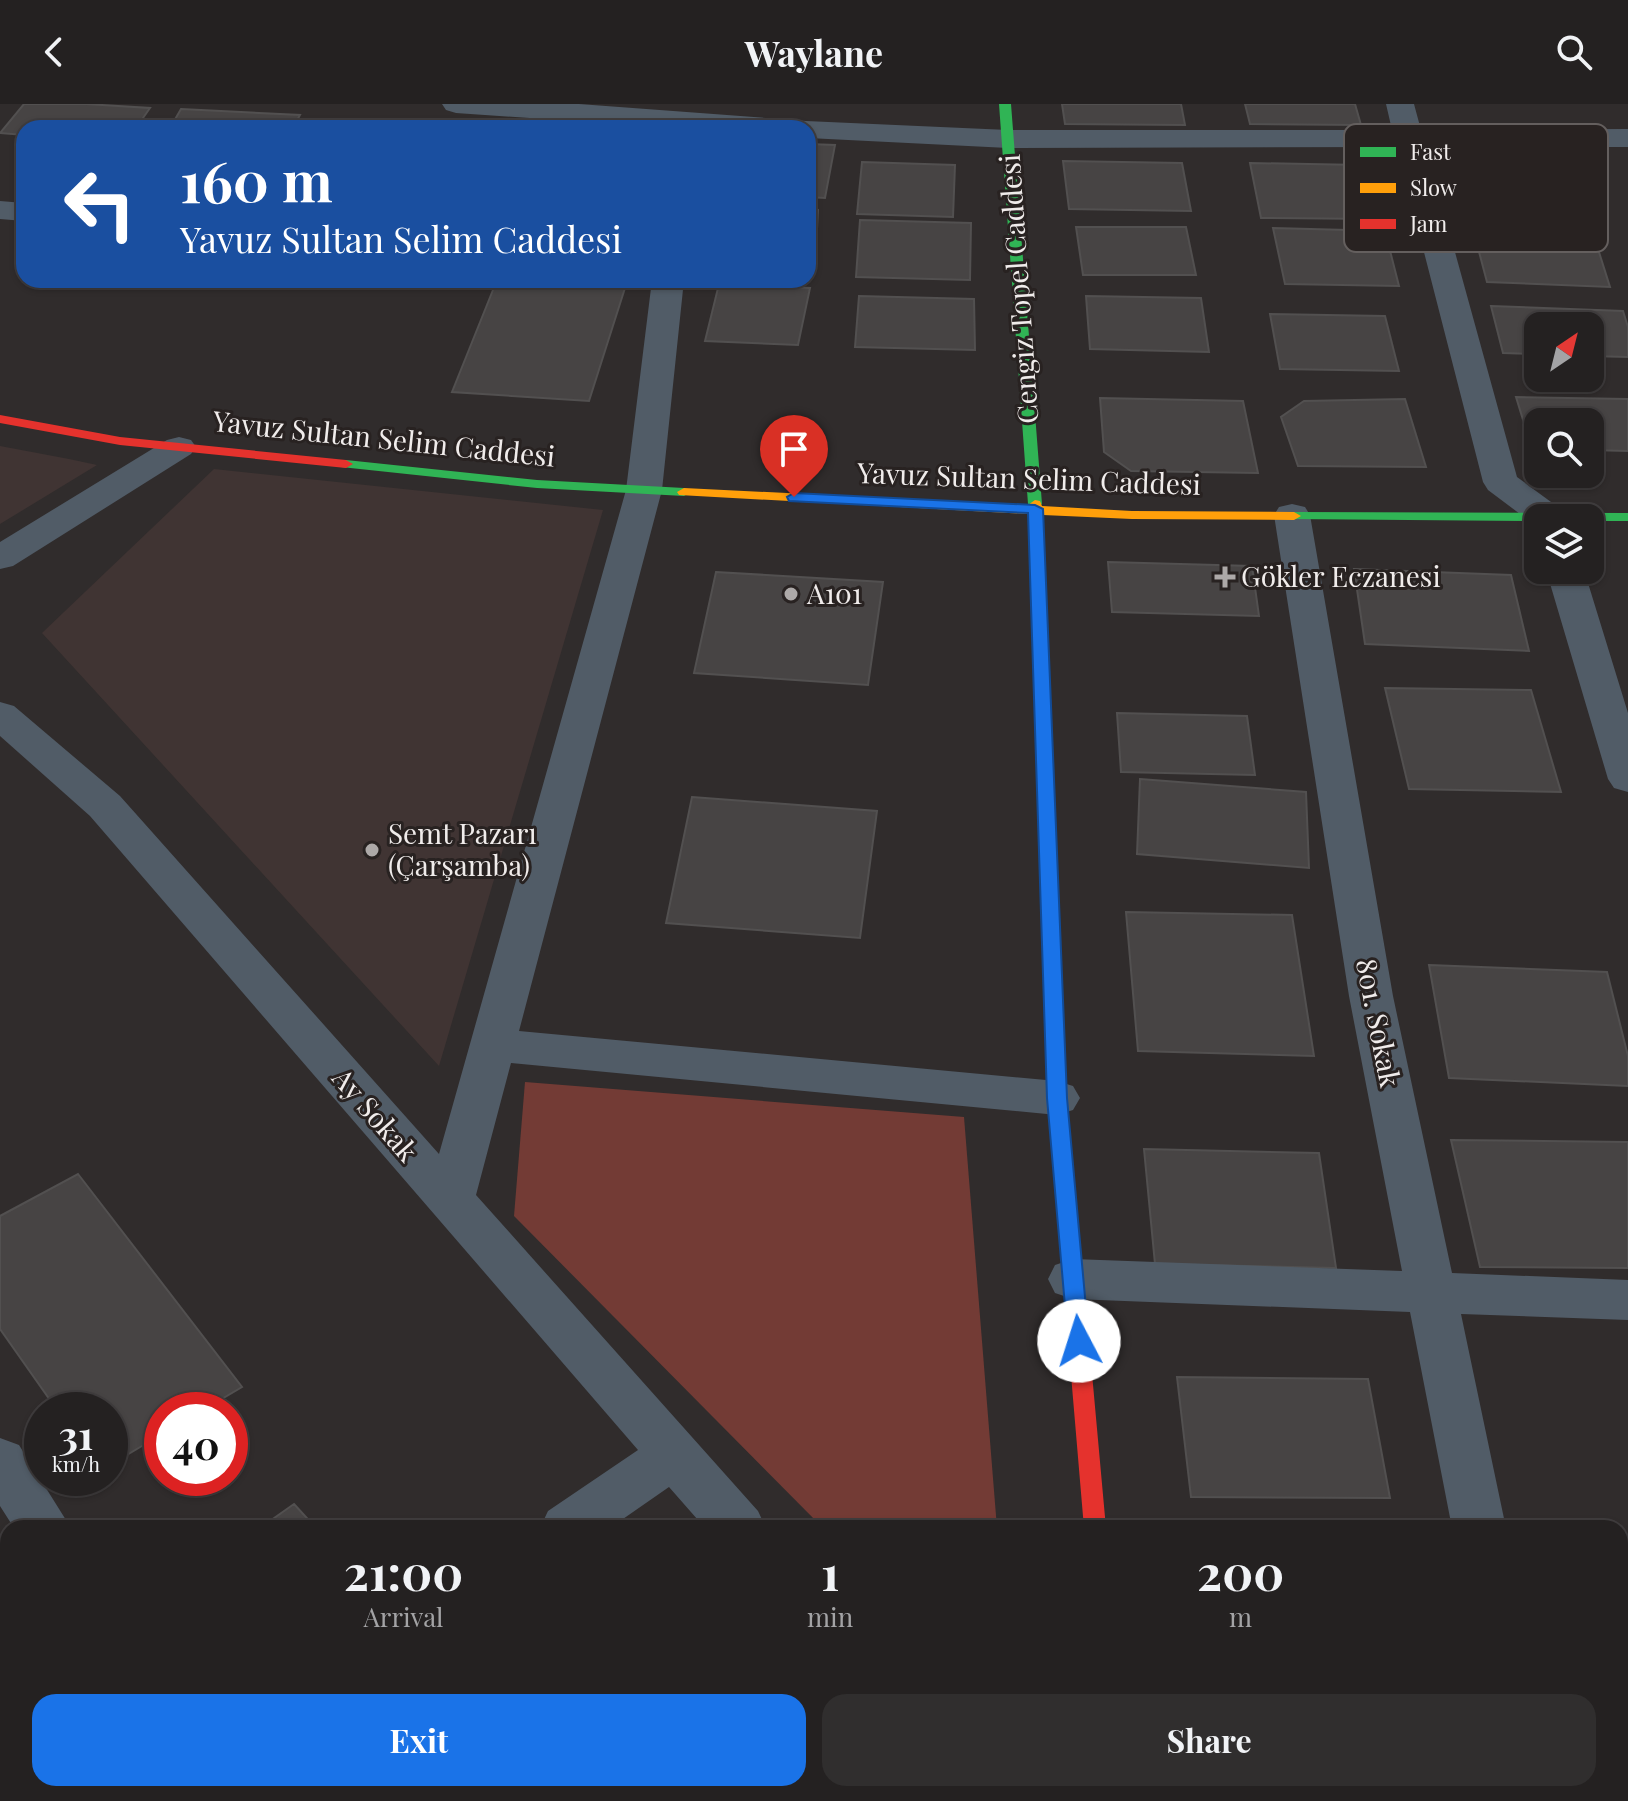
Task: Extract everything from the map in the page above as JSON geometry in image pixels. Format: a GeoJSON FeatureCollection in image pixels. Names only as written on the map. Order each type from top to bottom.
{"type":"FeatureCollection","features":[{"type":"Feature","properties":{"kind":"street"},"geometry":{"type":"LineString","coordinates":[[456,104],[710,120]]}},
{"type":"Feature","properties":{"kind":"street","name":"Cengiz Topel Caddesi"},"geometry":{"type":"LineString","coordinates":[[1005,104],[1035,509],[1057,1098],[1094,1520]]}},
{"type":"Feature","properties":{"kind":"street"},"geometry":{"type":"LineString","coordinates":[[1400,104],[1404,124]]}},
{"type":"Feature","properties":{"kind":"street"},"geometry":{"type":"LineString","coordinates":[[816,129],[1008,139],[1344,137]]}},
{"type":"Feature","properties":{"kind":"street"},"geometry":{"type":"LineString","coordinates":[[1608,138],[1628,138]]}},
{"type":"Feature","properties":{"kind":"street"},"geometry":{"type":"LineString","coordinates":[[1438,252],[1501,482],[1530,504]]}},
{"type":"Feature","properties":{"kind":"street"},"geometry":{"type":"LineString","coordinates":[[450,1201],[644,490],[667,288]]}},
{"type":"Feature","properties":{"kind":"street","name":"Yavuz Sultan Selim Caddesi"},"geometry":{"type":"LineString","coordinates":[[0,419],[120,441],[537,484],[1132,515],[1524,518]]}},
{"type":"Feature","properties":{"kind":"street"},"geometry":{"type":"LineString","coordinates":[[0,558],[179,447]]}},
{"type":"Feature","properties":{"kind":"street","name":"801. Sokak"},"geometry":{"type":"LineString","coordinates":[[1292,515],[1371,996],[1477,1520]]}},
{"type":"Feature","properties":{"kind":"street","name":"Yavuz Sultan Selim Caddesi"},"geometry":{"type":"LineString","coordinates":[[1604,517],[1628,517]]}},
{"type":"Feature","properties":{"kind":"street"},"geometry":{"type":"LineString","coordinates":[[1569,584],[1628,779]]}},
{"type":"Feature","properties":{"kind":"street","name":"Ay Sokak"},"geometry":{"type":"LineString","coordinates":[[0,715],[105,806],[732,1520]]}},
{"type":"Feature","properties":{"kind":"street"},"geometry":{"type":"LineString","coordinates":[[493,1045],[1057,1098]]}},
{"type":"Feature","properties":{"kind":"street"},"geometry":{"type":"LineString","coordinates":[[1073,1279],[1628,1300]]}},
{"type":"Feature","properties":{"kind":"street"},"geometry":{"type":"LineString","coordinates":[[579,1520],[673,1455]]}},
{"type":"Feature","properties":{"kind":"street"},"geometry":{"type":"LineString","coordinates":[[0,1461],[39,1520]]}},
{"type":"Feature","properties":{"kind":"shaded area"},"geometry":{"type":"Polygon","coordinates":[[[0,446],[69,459],[97,465],[0,524],[0,446]]]}},
{"type":"Feature","properties":{"kind":"shaded area","name":"Semt Pazarı (Çarşamba)"},"geometry":{"type":"Polygon","coordinates":[[[214,469],[603,510],[439,1066],[42,633],[214,469]]]}},
{"type":"Feature","properties":{"kind":"shaded area"},"geometry":{"type":"Polygon","coordinates":[[[525,1082],[964,1117],[996,1520],[815,1520],[514,1216],[525,1082]]]}},
{"type":"Feature","properties":{"kind":"building"},"geometry":{"type":"Polygon","coordinates":[[[24,104],[150,108],[142,120],[16,120],[16,134],[0,133],[24,104]]]}},
{"type":"Feature","properties":{"kind":"building"},"geometry":{"type":"Polygon","coordinates":[[[1062,104],[1181,104],[1185,125],[1065,124],[1062,104]]]}},
{"type":"Feature","properties":{"kind":"building"},"geometry":{"type":"Polygon","coordinates":[[[1245,104],[1355,104],[1361,124],[1344,125],[1250,124],[1245,104]]]}},
{"type":"Feature","properties":{"kind":"building"},"geometry":{"type":"Polygon","coordinates":[[[181,109],[300,115],[297,120],[175,120],[181,109]]]}},
{"type":"Feature","properties":{"kind":"building"},"geometry":{"type":"Polygon","coordinates":[[[816,144],[835,145],[825,198],[816,197],[816,144]]]}},
{"type":"Feature","properties":{"kind":"building"},"geometry":{"type":"Polygon","coordinates":[[[1063,161],[1182,163],[1191,211],[1069,209],[1063,161]]]}},
{"type":"Feature","properties":{"kind":"building"},"geometry":{"type":"Polygon","coordinates":[[[862,162],[955,165],[953,217],[857,214],[862,162]]]}},
{"type":"Feature","properties":{"kind":"building"},"geometry":{"type":"Polygon","coordinates":[[[1250,163],[1344,165],[1344,219],[1261,218],[1250,163]]]}},
{"type":"Feature","properties":{"kind":"building"},"geometry":{"type":"Polygon","coordinates":[[[860,220],[971,223],[970,280],[856,277],[860,220]]]}},
{"type":"Feature","properties":{"kind":"building"},"geometry":{"type":"Polygon","coordinates":[[[1076,227],[1186,227],[1196,275],[1083,275],[1076,227]]]}},
{"type":"Feature","properties":{"kind":"building"},"geometry":{"type":"Polygon","coordinates":[[[1273,228],[1344,230],[1344,252],[1390,252],[1399,286],[1285,284],[1273,228]]]}},
{"type":"Feature","properties":{"kind":"building"},"geometry":{"type":"Polygon","coordinates":[[[1479,252],[1599,252],[1610,287],[1487,282],[1479,252]]]}},
{"type":"Feature","properties":{"kind":"building"},"geometry":{"type":"Polygon","coordinates":[[[494,288],[625,288],[589,401],[452,392],[494,288]]]}},
{"type":"Feature","properties":{"kind":"building"},"geometry":{"type":"Polygon","coordinates":[[[718,288],[810,288],[798,345],[705,341],[718,288]]]}},
{"type":"Feature","properties":{"kind":"building"},"geometry":{"type":"Polygon","coordinates":[[[859,296],[974,299],[975,350],[855,347],[859,296]]]}},
{"type":"Feature","properties":{"kind":"building"},"geometry":{"type":"Polygon","coordinates":[[[1086,296],[1201,298],[1209,352],[1090,349],[1086,296]]]}},
{"type":"Feature","properties":{"kind":"building"},"geometry":{"type":"Polygon","coordinates":[[[1491,306],[1623,311],[1628,327],[1628,357],[1604,356],[1604,312],[1524,312],[1524,354],[1503,353],[1491,306]]]}},
{"type":"Feature","properties":{"kind":"building"},"geometry":{"type":"Polygon","coordinates":[[[1270,314],[1385,316],[1399,371],[1280,369],[1270,314]]]}},
{"type":"Feature","properties":{"kind":"building"},"geometry":{"type":"Polygon","coordinates":[[[1516,397],[1628,399],[1628,451],[1604,450],[1604,408],[1524,408],[1524,423],[1516,397]]]}},
{"type":"Feature","properties":{"kind":"building"},"geometry":{"type":"Polygon","coordinates":[[[1100,398],[1243,401],[1258,473],[1131,471],[1104,452],[1100,398]]]}},
{"type":"Feature","properties":{"kind":"building"},"geometry":{"type":"Polygon","coordinates":[[[1405,399],[1426,467],[1298,466],[1281,417],[1304,401],[1405,399]]]}},
{"type":"Feature","properties":{"kind":"building"},"geometry":{"type":"Polygon","coordinates":[[[1108,562],[1252,566],[1259,616],[1112,612],[1108,562]]]}},
{"type":"Feature","properties":{"kind":"building"},"geometry":{"type":"Polygon","coordinates":[[[1354,569],[1511,575],[1529,651],[1365,644],[1354,569]]]}},
{"type":"Feature","properties":{"kind":"building"},"geometry":{"type":"Polygon","coordinates":[[[716,572],[883,582],[868,685],[694,673],[716,572]]]}},
{"type":"Feature","properties":{"kind":"building"},"geometry":{"type":"Polygon","coordinates":[[[1385,688],[1531,690],[1561,792],[1409,789],[1385,688]]]}},
{"type":"Feature","properties":{"kind":"building"},"geometry":{"type":"Polygon","coordinates":[[[1117,713],[1247,716],[1255,775],[1121,772],[1117,713]]]}},
{"type":"Feature","properties":{"kind":"building"},"geometry":{"type":"Polygon","coordinates":[[[1140,779],[1306,792],[1309,868],[1137,854],[1140,779]]]}},
{"type":"Feature","properties":{"kind":"building"},"geometry":{"type":"Polygon","coordinates":[[[692,797],[877,811],[860,938],[666,923],[692,797]]]}},
{"type":"Feature","properties":{"kind":"building"},"geometry":{"type":"Polygon","coordinates":[[[1126,912],[1292,915],[1314,1056],[1138,1051],[1126,912]]]}},
{"type":"Feature","properties":{"kind":"building"},"geometry":{"type":"Polygon","coordinates":[[[1429,965],[1607,972],[1628,1056],[1628,1086],[1449,1078],[1429,965]]]}},
{"type":"Feature","properties":{"kind":"building"},"geometry":{"type":"Polygon","coordinates":[[[1451,1140],[1628,1142],[1628,1268],[1480,1267],[1451,1140]]]}},
{"type":"Feature","properties":{"kind":"building"},"geometry":{"type":"Polygon","coordinates":[[[1144,1149],[1319,1153],[1336,1268],[1155,1264],[1144,1149]]]}},
{"type":"Feature","properties":{"kind":"building"},"geometry":{"type":"Polygon","coordinates":[[[78,1174],[242,1387],[234,1392],[144,1392],[144,1445],[128,1454],[128,1392],[44,1392],[0,1329],[0,1216],[78,1174]]]}},
{"type":"Feature","properties":{"kind":"building"},"geometry":{"type":"Polygon","coordinates":[[[1177,1377],[1368,1379],[1390,1498],[1191,1497],[1177,1377]]]}},
{"type":"Feature","properties":{"kind":"building"},"geometry":{"type":"Polygon","coordinates":[[[294,1504],[309,1520],[271,1520],[294,1504]]]}},
{"type":"Feature","properties":{"kind":"traffic: fast"},"geometry":{"type":"LineString","coordinates":[[1005,104],[1035,504]]}},
{"type":"Feature","properties":{"kind":"traffic: fast"},"geometry":{"type":"LineString","coordinates":[[346,464],[537,484],[684,492]]}},
{"type":"Feature","properties":{"kind":"traffic: fast"},"geometry":{"type":"LineString","coordinates":[[1294,516],[1628,517]]}},
{"type":"Feature","properties":{"kind":"traffic: fast"},"geometry":{"type":"LineString","coordinates":[[1046,813],[1057,1098],[1065,1186]]}},
{"type":"Feature","properties":{"kind":"traffic: slow"},"geometry":{"type":"LineString","coordinates":[[684,492],[1132,515],[1294,516]]}},
{"type":"Feature","properties":{"kind":"traffic: slow"},"geometry":{"type":"LineString","coordinates":[[1035,504],[1046,813]]}},
{"type":"Feature","properties":{"kind":"traffic: jam"},"geometry":{"type":"LineString","coordinates":[[0,419],[120,441],[346,464]]}},
{"type":"Feature","properties":{"kind":"traffic: jam"},"geometry":{"type":"LineString","coordinates":[[1065,1186],[1094,1520]]}},
{"type":"Feature","properties":{"kind":"place","name":"Gökler Eczanesi"},"geometry":{"type":"Point","coordinates":[1225,577]}},
{"type":"Feature","properties":{"kind":"place","name":"A101"},"geometry":{"type":"Point","coordinates":[791,594]}},
{"type":"Feature","properties":{"kind":"place","name":"Semt Pazarı (Çarşamba)"},"geometry":{"type":"Point","coordinates":[372,850]}},
{"type":"Feature","properties":{"kind":"route"},"geometry":{"type":"LineString","coordinates":[[794,497],[1035,509],[1057,1098],[1079,1341]]}}]}
